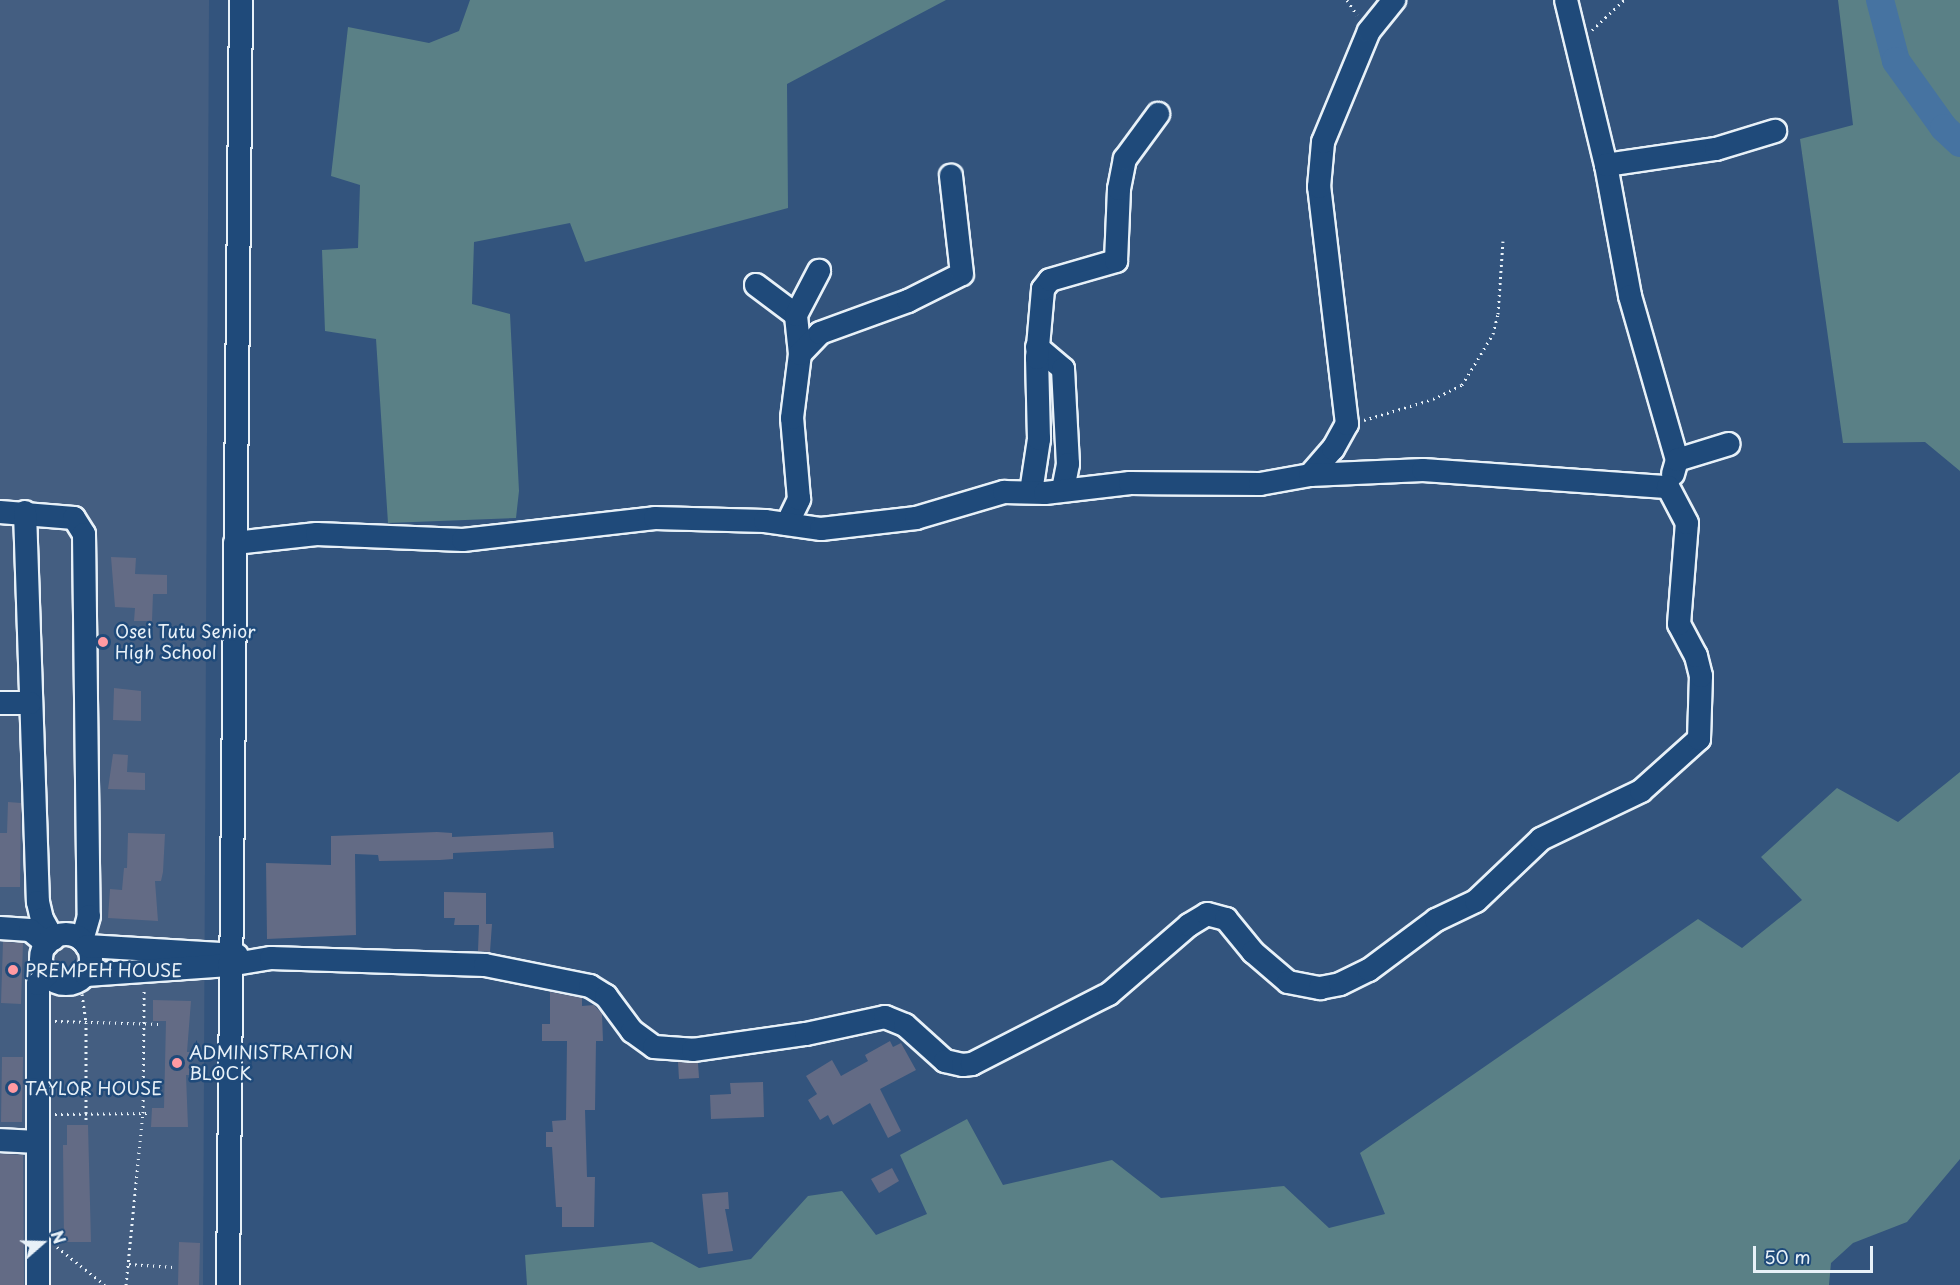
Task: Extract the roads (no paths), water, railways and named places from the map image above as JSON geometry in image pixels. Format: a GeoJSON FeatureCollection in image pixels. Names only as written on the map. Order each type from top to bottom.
{"type":"FeatureCollection","features":[{"type":"Feature","properties":{"kind":"street"},"geometry":{"type":"LineString","coordinates":[[228,1285],[236,959],[235,543],[241,0]]}},
{"type":"Feature","properties":{"kind":"street"},"geometry":{"type":"LineString","coordinates":[[1310,475],[1333,449],[1347,424],[1319,165],[1340,94],[1369,31],[1394,0]]}},
{"type":"Feature","properties":{"kind":"street"},"geometry":{"type":"LineString","coordinates":[[236,959],[84,943],[67,934],[50,941],[42,958],[47,975],[65,984],[83,978],[236,959],[311,957],[458,963],[515,969],[584,984],[606,996],[632,1031],[654,1047],[693,1050],[807,1034],[872,1019],[895,1019],[945,1061],[963,1065],[972,1064],[1109,994],[1189,925],[1207,914],[1226,919],[1253,952],[1288,982],[1320,988],[1340,984],[1369,970],[1436,920],[1476,901],[1541,839],[1641,791],[1699,740],[1701,676],[1696,656],[1679,624],[1687,522],[1668,487],[1677,460],[1662,420],[1630,296],[1606,165],[1582,56],[1566,0]]}},
{"type":"Feature","properties":{"kind":"street"},"geometry":{"type":"LineString","coordinates":[[1031,492],[1039,440],[1037,347],[1045,284],[1116,261],[1119,189],[1125,159],[1158,114]]}},
{"type":"Feature","properties":{"kind":"street"},"geometry":{"type":"LineString","coordinates":[[1606,165],[1716,149],[1774,131]]}},
{"type":"Feature","properties":{"kind":"street"},"geometry":{"type":"LineString","coordinates":[[800,354],[820,333],[900,304],[962,274],[951,176]]}},
{"type":"Feature","properties":{"kind":"street"},"geometry":{"type":"LineString","coordinates":[[787,524],[799,499],[792,418],[800,354],[796,315],[819,271]]}},
{"type":"Feature","properties":{"kind":"street"},"geometry":{"type":"LineString","coordinates":[[756,285],[796,315]]}},
{"type":"Feature","properties":{"kind":"street"},"geometry":{"type":"LineString","coordinates":[[1037,347],[1064,369],[1068,464],[1063,490]]}},
{"type":"Feature","properties":{"kind":"street"},"geometry":{"type":"LineString","coordinates":[[1677,460],[1729,444]]}},
{"type":"Feature","properties":{"kind":"street"},"geometry":{"type":"LineString","coordinates":[[235,543],[317,534],[457,541],[655,518],[787,524],[821,529],[905,520],[1004,492],[1063,490],[1130,483],[1260,484],[1310,475],[1443,470],[1668,487]]}},
{"type":"Feature","properties":{"kind":"street"},"geometry":{"type":"LineString","coordinates":[[0,512],[25,512],[74,518],[84,534],[89,916],[84,943],[91,961],[83,978]]}},
{"type":"Feature","properties":{"kind":"street"},"geometry":{"type":"LineString","coordinates":[[25,512],[38,902],[50,941]]}},
{"type":"Feature","properties":{"kind":"street"},"geometry":{"type":"LineString","coordinates":[[0,703],[30,703]]}},
{"type":"Feature","properties":{"kind":"street"},"geometry":{"type":"LineString","coordinates":[[0,928],[30,930],[50,941]]}},
{"type":"Feature","properties":{"kind":"street"},"geometry":{"type":"LineString","coordinates":[[38,1285],[38,984],[47,975]]}},
{"type":"Feature","properties":{"kind":"street"},"geometry":{"type":"LineString","coordinates":[[0,1140],[37,1142]]}},
{"type":"Feature","properties":{"kind":"waterway"},"geometry":{"type":"LineString","coordinates":[[1880,0],[1896,61],[1944,128],[1960,143]]}},
{"type":"Feature","properties":{"kind":"place","name":"Osei Tutu Senior High School"},"geometry":{"type":"Point","coordinates":[103,642]}},
{"type":"Feature","properties":{"kind":"place","name":"PREMPEH HOUSE"},"geometry":{"type":"Point","coordinates":[13,970]}},
{"type":"Feature","properties":{"kind":"place","name":"ADMINISTRATION BLOCK"},"geometry":{"type":"Point","coordinates":[177,1063]}},
{"type":"Feature","properties":{"kind":"place","name":"TAYLOR HOUSE"},"geometry":{"type":"Point","coordinates":[13,1088]}}]}
